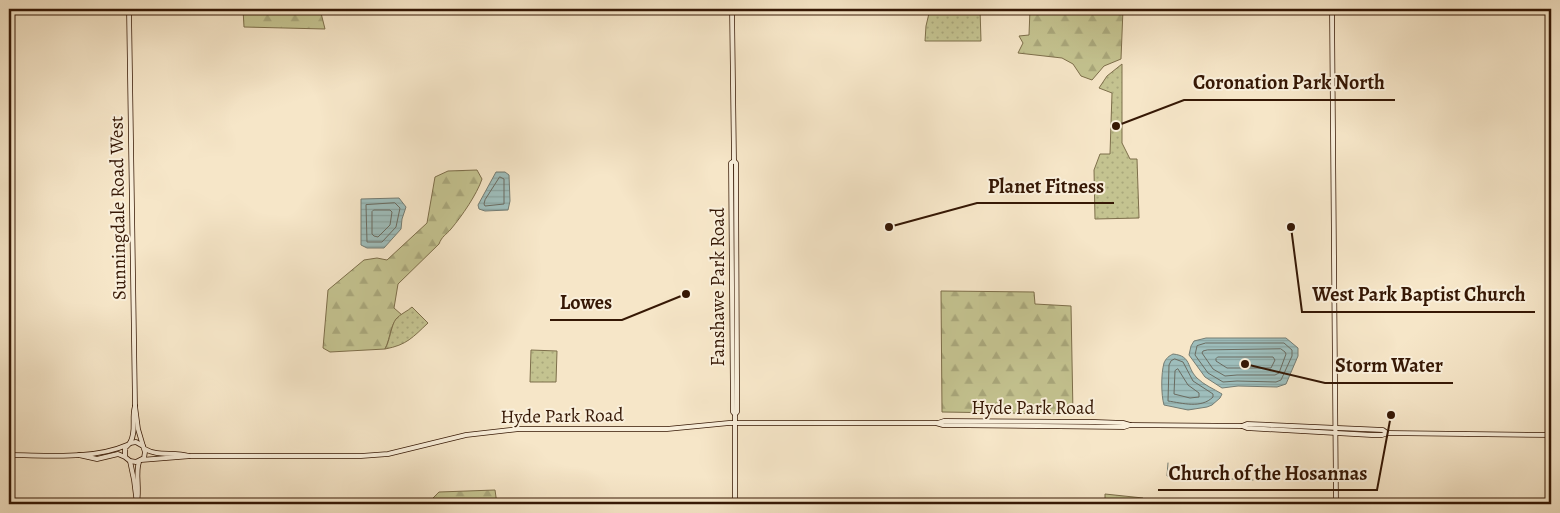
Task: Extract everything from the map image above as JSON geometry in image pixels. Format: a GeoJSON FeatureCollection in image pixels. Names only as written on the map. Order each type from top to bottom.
{"type":"FeatureCollection","features":[{"type":"Feature","properties":{"kind":"main road","name":"Sunningdale Road West"},"geometry":{"type":"LineString","coordinates":[[129,9],[135,406],[138,429],[144,447]]}},
{"type":"Feature","properties":{"kind":"main road","name":"Fanshawe Park Road"},"geometry":{"type":"LineString","coordinates":[[732,9],[734,160],[731,163],[731,284],[733,412],[735,414],[735,504]]}},
{"type":"Feature","properties":{"kind":"main road"},"geometry":{"type":"LineString","coordinates":[[1332,9],[1336,504]]}},
{"type":"Feature","properties":{"kind":"main road","name":"Sunningdale Road West"},"geometry":{"type":"LineString","coordinates":[[128,444],[134,434],[133,418],[135,406]]}},
{"type":"Feature","properties":{"kind":"main road","name":"Hyde Park Road"},"geometry":{"type":"LineString","coordinates":[[140,461],[191,456],[361,456],[388,454],[466,435],[518,429],[667,429],[735,423],[936,423],[943,425],[1124,427],[1130,425],[1242,426],[1247,424],[1266,424],[1382,435],[1387,433],[1551,435]]}},
{"type":"Feature","properties":{"kind":"main road"},"geometry":{"type":"LineString","coordinates":[[9,455],[103,453],[136,442],[144,447],[145,455],[137,469],[139,490],[137,504]]}},
{"type":"Feature","properties":{"kind":"main road"},"geometry":{"type":"LineString","coordinates":[[125,457],[124,451],[128,444]]}},
{"type":"Feature","properties":{"kind":"main road","name":"Hyde Park Road"},"geometry":{"type":"LineString","coordinates":[[144,447],[155,454],[167,452],[191,456]]}},
{"type":"Feature","properties":{"kind":"main road"},"geometry":{"type":"LineString","coordinates":[[79,455],[97,458],[118,454],[130,461],[140,461]]}},
{"type":"Feature","properties":{"kind":"main road"},"geometry":{"type":"LineString","coordinates":[[130,461],[137,504]]}},
{"type":"Feature","properties":{"kind":"green space"},"geometry":{"type":"Polygon","coordinates":[[[243,9],[320,9],[325,29],[244,27],[243,9]]]}},
{"type":"Feature","properties":{"kind":"green space"},"geometry":{"type":"Polygon","coordinates":[[[930,9],[980,9],[981,41],[925,41],[930,9]]]}},
{"type":"Feature","properties":{"kind":"green space"},"geometry":{"type":"Polygon","coordinates":[[[1030,9],[1123,9],[1121,59],[1104,66],[1092,80],[1081,76],[1073,64],[1062,58],[1018,53],[1023,43],[1019,36],[1029,35],[1030,9]]]}},
{"type":"Feature","properties":{"kind":"green space"},"geometry":{"type":"Polygon","coordinates":[[[1122,64],[1122,143],[1130,159],[1137,159],[1139,218],[1095,219],[1094,170],[1100,154],[1110,154],[1112,93],[1099,88],[1107,76],[1122,64]]]}},
{"type":"Feature","properties":{"kind":"green space"},"geometry":{"type":"Polygon","coordinates":[[[477,170],[482,179],[477,191],[464,211],[439,244],[398,284],[394,308],[402,315],[398,317],[393,325],[385,349],[330,352],[323,348],[328,290],[364,260],[377,258],[387,260],[427,223],[435,177],[448,171],[477,170]]]}},
{"type":"Feature","properties":{"kind":"green space"},"geometry":{"type":"Polygon","coordinates":[[[941,291],[1034,292],[1035,304],[1071,306],[1073,414],[942,412],[941,291]]]}},
{"type":"Feature","properties":{"kind":"green space"},"geometry":{"type":"Polygon","coordinates":[[[412,307],[428,323],[404,343],[385,349],[396,319],[412,307]]]}},
{"type":"Feature","properties":{"kind":"green space"},"geometry":{"type":"Polygon","coordinates":[[[531,350],[557,351],[556,382],[530,382],[531,350]]]}},
{"type":"Feature","properties":{"kind":"green space"},"geometry":{"type":"Polygon","coordinates":[[[495,490],[497,504],[427,504],[439,492],[495,490]]]}},
{"type":"Feature","properties":{"kind":"green space"},"geometry":{"type":"Polygon","coordinates":[[[1105,494],[1143,498],[1143,504],[1105,504],[1105,494]]]}},
{"type":"Feature","properties":{"kind":"water"},"geometry":{"type":"Polygon","coordinates":[[[496,172],[505,172],[509,175],[510,201],[508,210],[485,211],[479,209],[478,205],[496,172]]]}},
{"type":"Feature","properties":{"kind":"water"},"geometry":{"type":"Polygon","coordinates":[[[399,198],[406,207],[401,229],[384,248],[367,248],[361,245],[361,199],[399,198]]]}},
{"type":"Feature","properties":{"kind":"water"},"geometry":{"type":"Polygon","coordinates":[[[1206,338],[1286,338],[1298,348],[1298,356],[1286,384],[1277,387],[1238,386],[1222,388],[1205,377],[1189,355],[1194,341],[1206,338]]]}},
{"type":"Feature","properties":{"kind":"water"},"geometry":{"type":"Polygon","coordinates":[[[1173,354],[1183,357],[1197,378],[1222,394],[1220,398],[1207,407],[1188,410],[1164,405],[1162,390],[1163,367],[1169,356],[1173,354]]]}},
{"type":"Feature","properties":{"kind":"waterway"},"geometry":{"type":"LineString","coordinates":[[1168,463],[1167,476],[1253,480]]}},
{"type":"Feature","properties":{"kind":"place","name":"Coronation Park North"},"geometry":{"type":"Point","coordinates":[1116,126]}},
{"type":"Feature","properties":{"kind":"place","name":"Planet Fitness"},"geometry":{"type":"Point","coordinates":[889,227]}},
{"type":"Feature","properties":{"kind":"place","name":"West Park Baptist Church"},"geometry":{"type":"Point","coordinates":[1291,227]}},
{"type":"Feature","properties":{"kind":"place","name":"Lowes"},"geometry":{"type":"Point","coordinates":[686,294]}},
{"type":"Feature","properties":{"kind":"place","name":"Storm Water"},"geometry":{"type":"Point","coordinates":[1245,364]}},
{"type":"Feature","properties":{"kind":"place","name":"Church of the Hosannas"},"geometry":{"type":"Point","coordinates":[1391,415]}}]}
